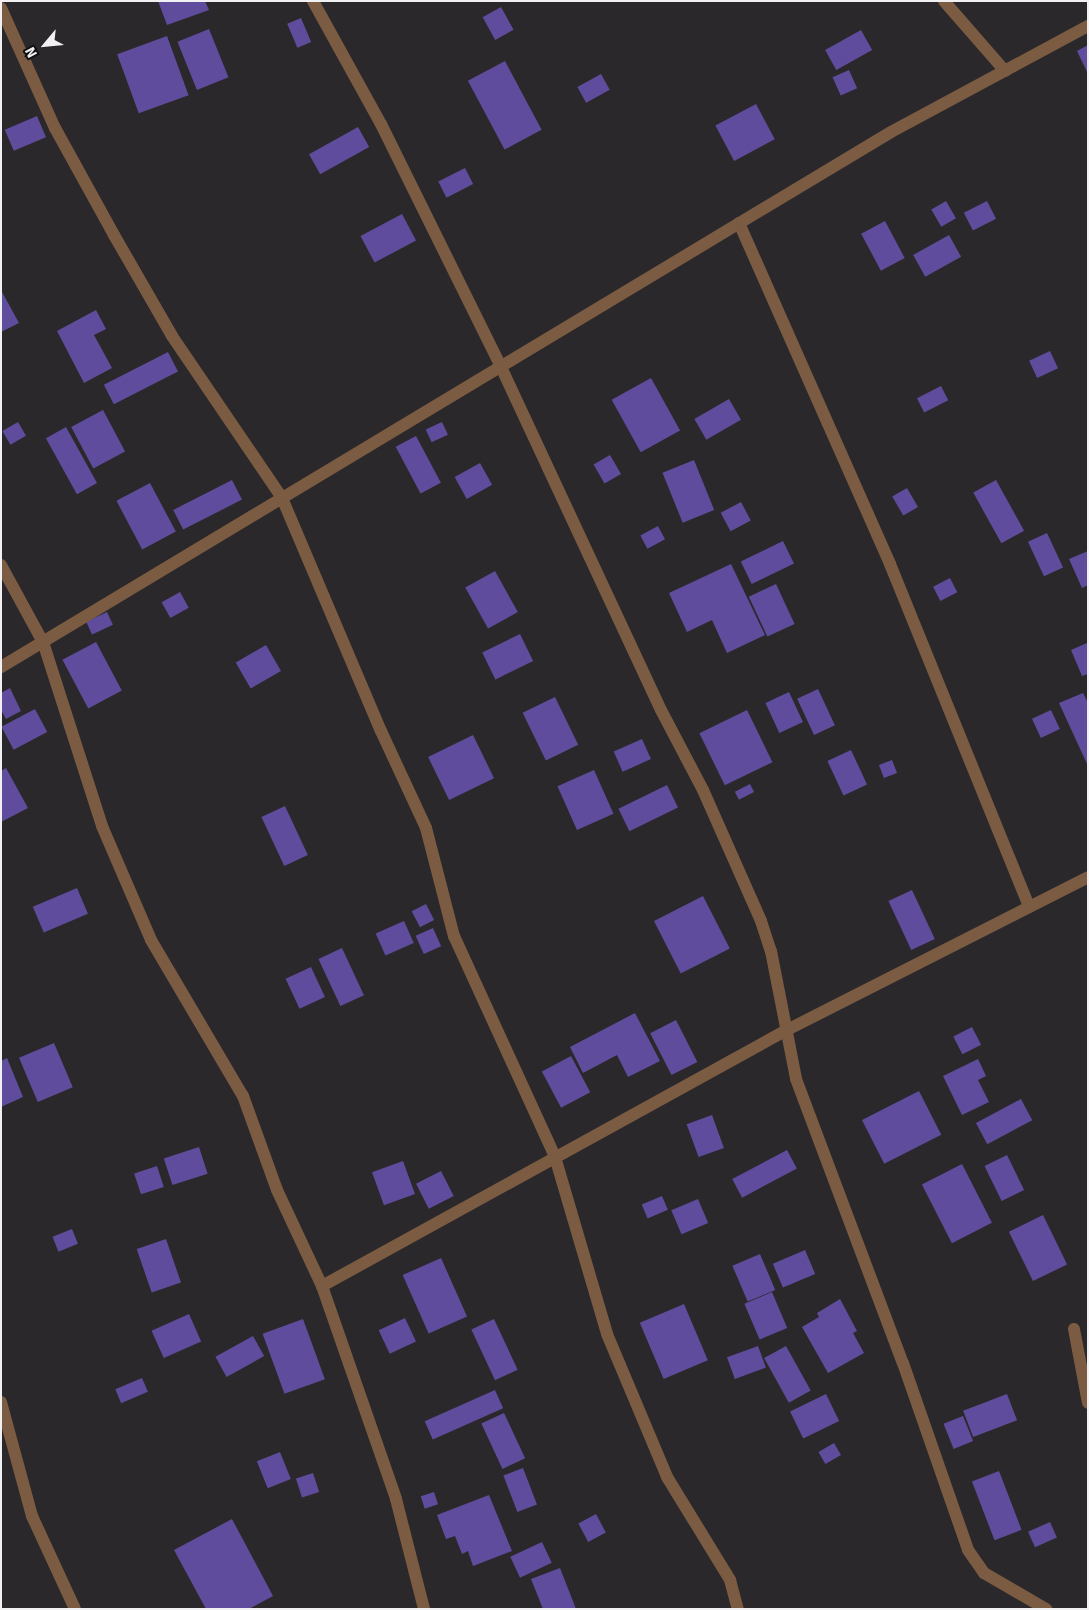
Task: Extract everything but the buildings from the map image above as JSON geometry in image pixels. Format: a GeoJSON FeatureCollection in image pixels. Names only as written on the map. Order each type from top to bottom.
{"type":"FeatureCollection","features":[{"type":"Feature","properties":{"kind":"street"},"geometry":{"type":"LineString","coordinates":[[314,1],[381,124],[500,366],[661,710],[703,790],[761,921],[771,950],[785,1031],[796,1079],[900,1354],[968,1550],[984,1573],[1046,1609]]}},
{"type":"Feature","properties":{"kind":"street"},"geometry":{"type":"LineString","coordinates":[[944,1],[1005,71]]}},
{"type":"Feature","properties":{"kind":"street"},"geometry":{"type":"LineString","coordinates":[[1,8],[55,128],[114,235],[172,336],[282,498],[381,732],[426,828],[454,936],[555,1157],[607,1334],[667,1477],[730,1580],[738,1609]]}},
{"type":"Feature","properties":{"kind":"street"},"geometry":{"type":"LineString","coordinates":[[1,667],[892,132],[1088,26]]}},
{"type":"Feature","properties":{"kind":"street"},"geometry":{"type":"LineString","coordinates":[[739,223],[890,564],[1029,907]]}},
{"type":"Feature","properties":{"kind":"street"},"geometry":{"type":"LineString","coordinates":[[1,565],[43,642],[102,826],[151,940],[242,1096],[277,1190],[322,1286],[396,1499],[424,1609]]}},
{"type":"Feature","properties":{"kind":"street"},"geometry":{"type":"LineString","coordinates":[[322,1286],[785,1031],[1088,878]]}},
{"type":"Feature","properties":{"kind":"street"},"geometry":{"type":"LineString","coordinates":[[1074,1329],[1088,1403]]}},
{"type":"Feature","properties":{"kind":"street"},"geometry":{"type":"LineString","coordinates":[[1,1402],[32,1516],[75,1609]]}}]}
